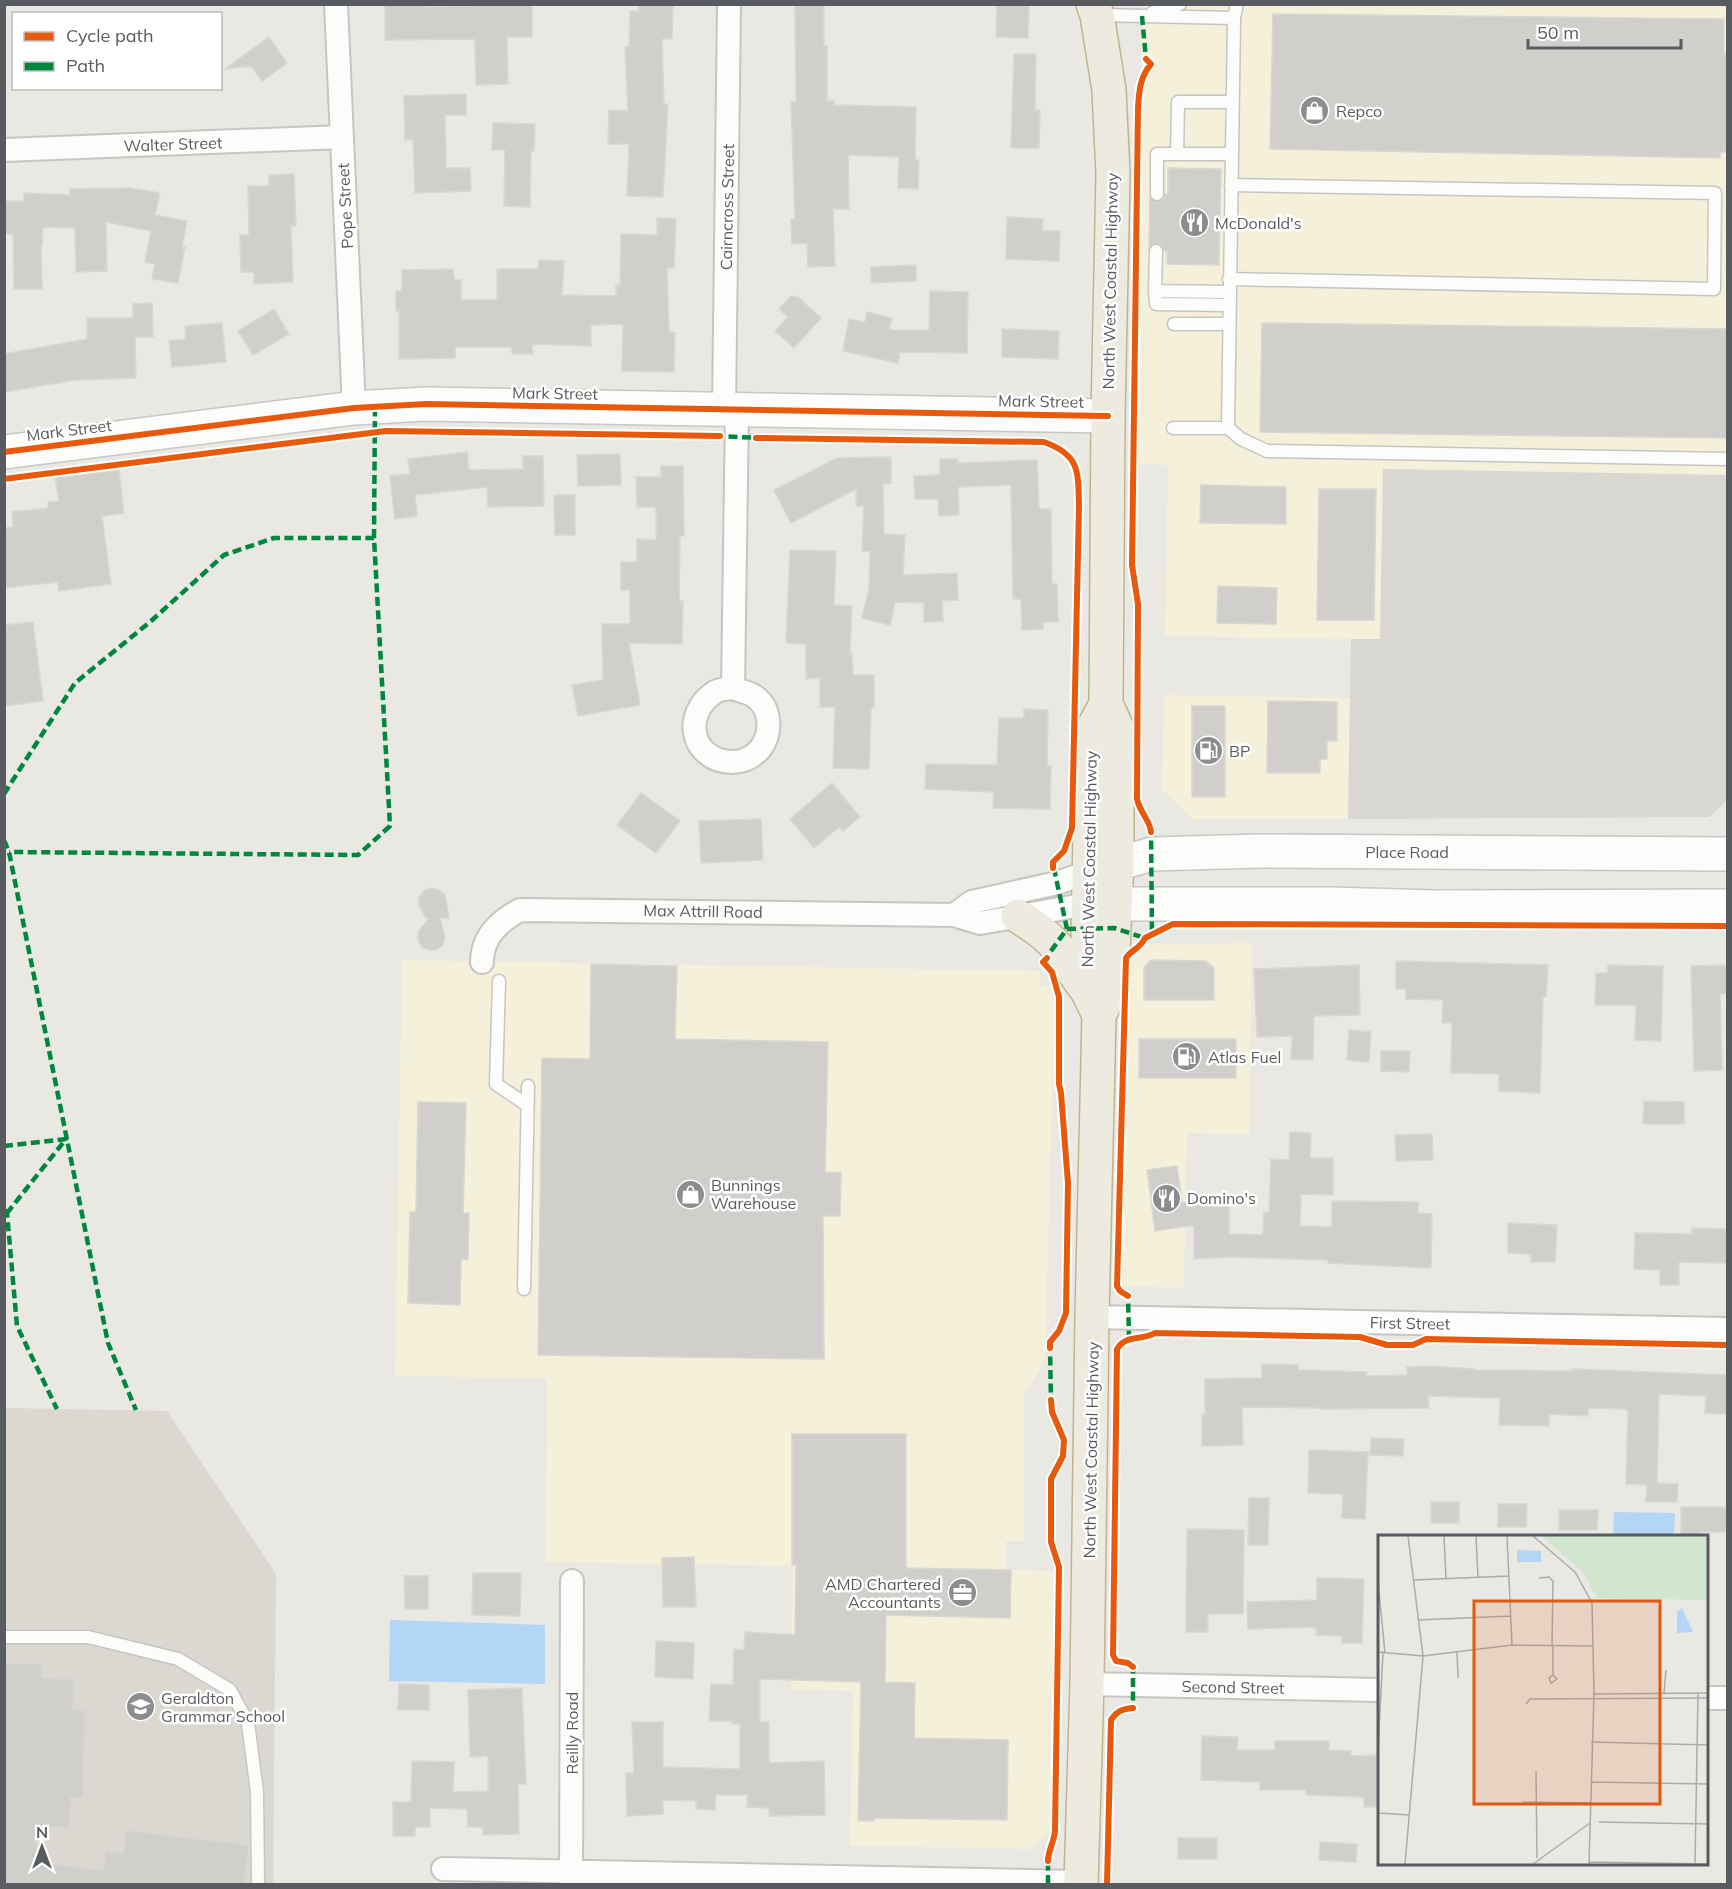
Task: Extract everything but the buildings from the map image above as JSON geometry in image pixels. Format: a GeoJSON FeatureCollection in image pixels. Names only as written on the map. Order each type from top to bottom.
{"type":"FeatureCollection","features":[{"type":"Feature","properties":{"kind":"highway","name":"North West Coastal Highway"},"geometry":{"type":"LineString","coordinates":[[1081,1883],[1087,1684],[1092,1317],[1093,1002],[1112,992],[1102,905],[1103,868],[1117,728],[1106,704],[1108,416],[1113,174],[1109,90],[1095,10]]}},
{"type":"Feature","properties":{"kind":"highway"},"geometry":{"type":"LineString","coordinates":[[1018,916],[1041,931],[1062,953],[1075,977],[1093,1002]]}},
{"type":"Feature","properties":{"kind":"street","name":"Pope Street"},"geometry":{"type":"LineString","coordinates":[[336,4],[354,408]]}},
{"type":"Feature","properties":{"kind":"street","name":"Cairncross Street"},"geometry":{"type":"LineString","coordinates":[[729,4],[732,688]]}},
{"type":"Feature","properties":{"kind":"street","name":"Walter Street"},"geometry":{"type":"LineString","coordinates":[[4,150],[342,137]]}},
{"type":"Feature","properties":{"kind":"street","name":"Mark Street"},"geometry":{"type":"LineString","coordinates":[[4,452],[354,408],[426,404],[1108,416]]}},
{"type":"Feature","properties":{"kind":"street","name":"Place Road"},"geometry":{"type":"LineString","coordinates":[[1103,868],[1152,854],[1260,851],[1728,854]]}},
{"type":"Feature","properties":{"kind":"street"},"geometry":{"type":"LineString","coordinates":[[954,915],[972,902],[1057,883],[1103,868]]}},
{"type":"Feature","properties":{"kind":"street"},"geometry":{"type":"LineString","coordinates":[[1102,905],[1728,906]]}},
{"type":"Feature","properties":{"kind":"street","name":"Max Attrill Road"},"geometry":{"type":"LineString","coordinates":[[482,964],[485,943],[495,928],[508,916],[520,910],[954,915],[980,923],[1102,905]]}},
{"type":"Feature","properties":{"kind":"street","name":"First Street"},"geometry":{"type":"LineString","coordinates":[[1092,1317],[1728,1329]]}},
{"type":"Feature","properties":{"kind":"street","name":"Reilly Road"},"geometry":{"type":"LineString","coordinates":[[571,1878],[572,1581]]}},
{"type":"Feature","properties":{"kind":"street","name":"Second Street"},"geometry":{"type":"LineString","coordinates":[[1087,1684],[1378,1690]]}},
{"type":"Feature","properties":{"kind":"street"},"geometry":{"type":"LineString","coordinates":[[1708,1698],[1728,1698]]}},
{"type":"Feature","properties":{"kind":"street"},"geometry":{"type":"LineString","coordinates":[[443,1869],[571,1878],[1081,1883]]}},
{"type":"Feature","properties":{"kind":"lane"},"geometry":{"type":"LineString","coordinates":[[1142,16],[1180,4]]}},
{"type":"Feature","properties":{"kind":"lane"},"geometry":{"type":"LineString","coordinates":[[1228,428],[1232,102],[1234,18],[1237,4]]}},
{"type":"Feature","properties":{"kind":"lane"},"geometry":{"type":"LineString","coordinates":[[1095,10],[1142,16],[1234,18]]}},
{"type":"Feature","properties":{"kind":"lane"},"geometry":{"type":"LineString","coordinates":[[1177,154],[1178,102],[1232,102]]}},
{"type":"Feature","properties":{"kind":"lane"},"geometry":{"type":"LineString","coordinates":[[1157,194],[1157,154],[1231,154]]}},
{"type":"Feature","properties":{"kind":"lane"},"geometry":{"type":"LineString","coordinates":[[1156,251],[1156,304],[1314,281],[1714,289],[1715,193],[1231,185]]}},
{"type":"Feature","properties":{"kind":"lane"},"geometry":{"type":"LineString","coordinates":[[1174,324],[1229,324]]}},
{"type":"Feature","properties":{"kind":"lane"},"geometry":{"type":"LineString","coordinates":[[1173,428],[1228,428],[1241,439],[1267,451],[1728,459]]}},
{"type":"Feature","properties":{"kind":"lane"},"geometry":{"type":"LineString","coordinates":[[499,981],[496,1084],[527,1105]]}},
{"type":"Feature","properties":{"kind":"lane"},"geometry":{"type":"LineString","coordinates":[[524,1289],[528,1086]]}},
{"type":"Feature","properties":{"kind":"lane"},"geometry":{"type":"LineString","coordinates":[[4,1637],[88,1637],[178,1659],[230,1690],[248,1723],[257,1792],[258,1884]]}},
{"type":"Feature","properties":{"kind":"shaded area"},"geometry":{"type":"Polygon","coordinates":[[[1142,5],[1727,5],[1727,475],[1384,469],[1380,640],[1165,636],[1168,465],[1138,464],[1142,5]]]}},
{"type":"Feature","properties":{"kind":"shaded area"},"geometry":{"type":"Polygon","coordinates":[[[1383,469],[1727,475],[1727,800],[1709,817],[1348,819],[1351,639],[1380,639],[1383,469]]]}},
{"type":"Feature","properties":{"kind":"shaded area"},"geometry":{"type":"Polygon","coordinates":[[[1164,695],[1350,698],[1348,819],[1192,819],[1162,789],[1164,695]]]}},
{"type":"Feature","properties":{"kind":"shaded area"},"geometry":{"type":"Polygon","coordinates":[[[1252,943],[1249,1134],[1187,1133],[1184,1288],[1122,1286],[1128,962],[1147,944],[1252,943]]]}},
{"type":"Feature","properties":{"kind":"shaded area"},"geometry":{"type":"Polygon","coordinates":[[[402,960],[1040,971],[1041,986],[1055,986],[1045,1361],[1024,1396],[1024,1541],[1006,1541],[1006,1570],[1055,1571],[1050,1831],[1031,1849],[850,1846],[853,1691],[791,1690],[793,1566],[546,1562],[547,1378],[395,1376],[402,960]]]}},
{"type":"Feature","properties":{"kind":"shaded area","name":"Geraldton Grammar School"},"geometry":{"type":"Polygon","coordinates":[[[5,1408],[167,1411],[276,1574],[273,1884],[5,1884],[5,1408]]]}},
{"type":"Feature","properties":{"kind":"water"},"geometry":{"type":"Polygon","coordinates":[[[1614,1512],[1675,1513],[1674,1535],[1613,1535],[1614,1512]]]}},
{"type":"Feature","properties":{"kind":"water"},"geometry":{"type":"Polygon","coordinates":[[[390,1620],[545,1625],[545,1684],[389,1681],[390,1620]]]}},
{"type":"Feature","properties":{"kind":"marked path"},"geometry":{"type":"LineString","coordinates":[[1142,16],[1148,62]]}},
{"type":"Feature","properties":{"kind":"marked path"},"geometry":{"type":"LineString","coordinates":[[374,538],[375,407]]}},
{"type":"Feature","properties":{"kind":"marked path"},"geometry":{"type":"LineString","coordinates":[[715,436],[760,438]]}},
{"type":"Feature","properties":{"kind":"marked path"},"geometry":{"type":"LineString","coordinates":[[4,794],[75,683],[150,622],[224,555],[274,538],[374,538],[390,826],[358,855],[9,852]]}},
{"type":"Feature","properties":{"kind":"marked path"},"geometry":{"type":"LineString","coordinates":[[1151,827],[1152,935]]}},
{"type":"Feature","properties":{"kind":"marked path"},"geometry":{"type":"LineString","coordinates":[[4,840],[9,852],[108,1343],[136,1410]]}},
{"type":"Feature","properties":{"kind":"marked path"},"geometry":{"type":"LineString","coordinates":[[1043,962],[1067,929],[1053,864]]}},
{"type":"Feature","properties":{"kind":"marked path"},"geometry":{"type":"LineString","coordinates":[[1067,929],[1114,928],[1145,938]]}},
{"type":"Feature","properties":{"kind":"marked path"},"geometry":{"type":"LineString","coordinates":[[4,1146],[66,1139],[7,1213]]}},
{"type":"Feature","properties":{"kind":"marked path"},"geometry":{"type":"LineString","coordinates":[[4,1210],[7,1213],[17,1326],[57,1409]]}},
{"type":"Feature","properties":{"kind":"marked path"},"geometry":{"type":"LineString","coordinates":[[1123,1293],[1128,1296],[1129,1338]]}},
{"type":"Feature","properties":{"kind":"marked path"},"geometry":{"type":"LineString","coordinates":[[1050,1343],[1051,1406]]}},
{"type":"Feature","properties":{"kind":"marked path"},"geometry":{"type":"LineString","coordinates":[[1127,1708],[1133,1708],[1133,1667],[1129,1664]]}},
{"type":"Feature","properties":{"kind":"marked path"},"geometry":{"type":"LineString","coordinates":[[1048,1856],[1048,1884]]}},
{"type":"Feature","properties":{"kind":"cycle path"},"geometry":{"type":"LineString","coordinates":[[1146,59],[1151,64],[1142,79],[1138,108],[1132,565],[1138,604],[1137,799],[1151,832]]}},
{"type":"Feature","properties":{"kind":"cycle path"},"geometry":{"type":"LineString","coordinates":[[4,452],[354,408],[426,404],[1108,416]]}},
{"type":"Feature","properties":{"kind":"cycle path"},"geometry":{"type":"LineString","coordinates":[[4,479],[386,431],[720,436]]}},
{"type":"Feature","properties":{"kind":"cycle path"},"geometry":{"type":"LineString","coordinates":[[756,438],[1044,442],[1056,447],[1071,459],[1077,474],[1079,505],[1072,828],[1064,851],[1053,862],[1053,868]]}},
{"type":"Feature","properties":{"kind":"cycle path"},"geometry":{"type":"LineString","coordinates":[[1128,1296],[1117,1286],[1126,958],[1145,938],[1173,924],[1728,926]]}},
{"type":"Feature","properties":{"kind":"cycle path"},"geometry":{"type":"LineString","coordinates":[[1047,958],[1043,962],[1052,972],[1059,997],[1059,1084],[1068,1183],[1066,1313],[1059,1331],[1050,1342],[1050,1348]]}},
{"type":"Feature","properties":{"kind":"cycle path"},"geometry":{"type":"LineString","coordinates":[[1133,1667],[1128,1663],[1116,1661],[1113,1655],[1117,1349],[1125,1341],[1155,1333],[1360,1337],[1387,1345],[1413,1345],[1426,1339],[1728,1345]]}},
{"type":"Feature","properties":{"kind":"cycle path"},"geometry":{"type":"LineString","coordinates":[[1048,1861],[1055,1831],[1059,1567],[1051,1542],[1051,1479],[1063,1456],[1064,1440],[1052,1412],[1051,1400]]}},
{"type":"Feature","properties":{"kind":"cycle path"},"geometry":{"type":"LineString","coordinates":[[1107,1884],[1111,1720],[1120,1711],[1133,1708]]}},
{"type":"Feature","properties":{"kind":"place","name":"Repco"},"geometry":{"type":"Point","coordinates":[1315,111]}},
{"type":"Feature","properties":{"kind":"place","name":"McDonald's"},"geometry":{"type":"Point","coordinates":[1194,223]}},
{"type":"Feature","properties":{"kind":"place","name":"BP"},"geometry":{"type":"Point","coordinates":[1208,751]}},
{"type":"Feature","properties":{"kind":"place","name":"Atlas Fuel"},"geometry":{"type":"Point","coordinates":[1187,1057]}},
{"type":"Feature","properties":{"kind":"place","name":"Bunnings Warehouse"},"geometry":{"type":"Point","coordinates":[690,1194]}},
{"type":"Feature","properties":{"kind":"place","name":"Domino's"},"geometry":{"type":"Point","coordinates":[1166,1198]}},
{"type":"Feature","properties":{"kind":"place","name":"AMD Chartered Accountants"},"geometry":{"type":"Point","coordinates":[962,1593]}},
{"type":"Feature","properties":{"kind":"place","name":"Geraldton Grammar School"},"geometry":{"type":"Point","coordinates":[140,1707]}}]}
